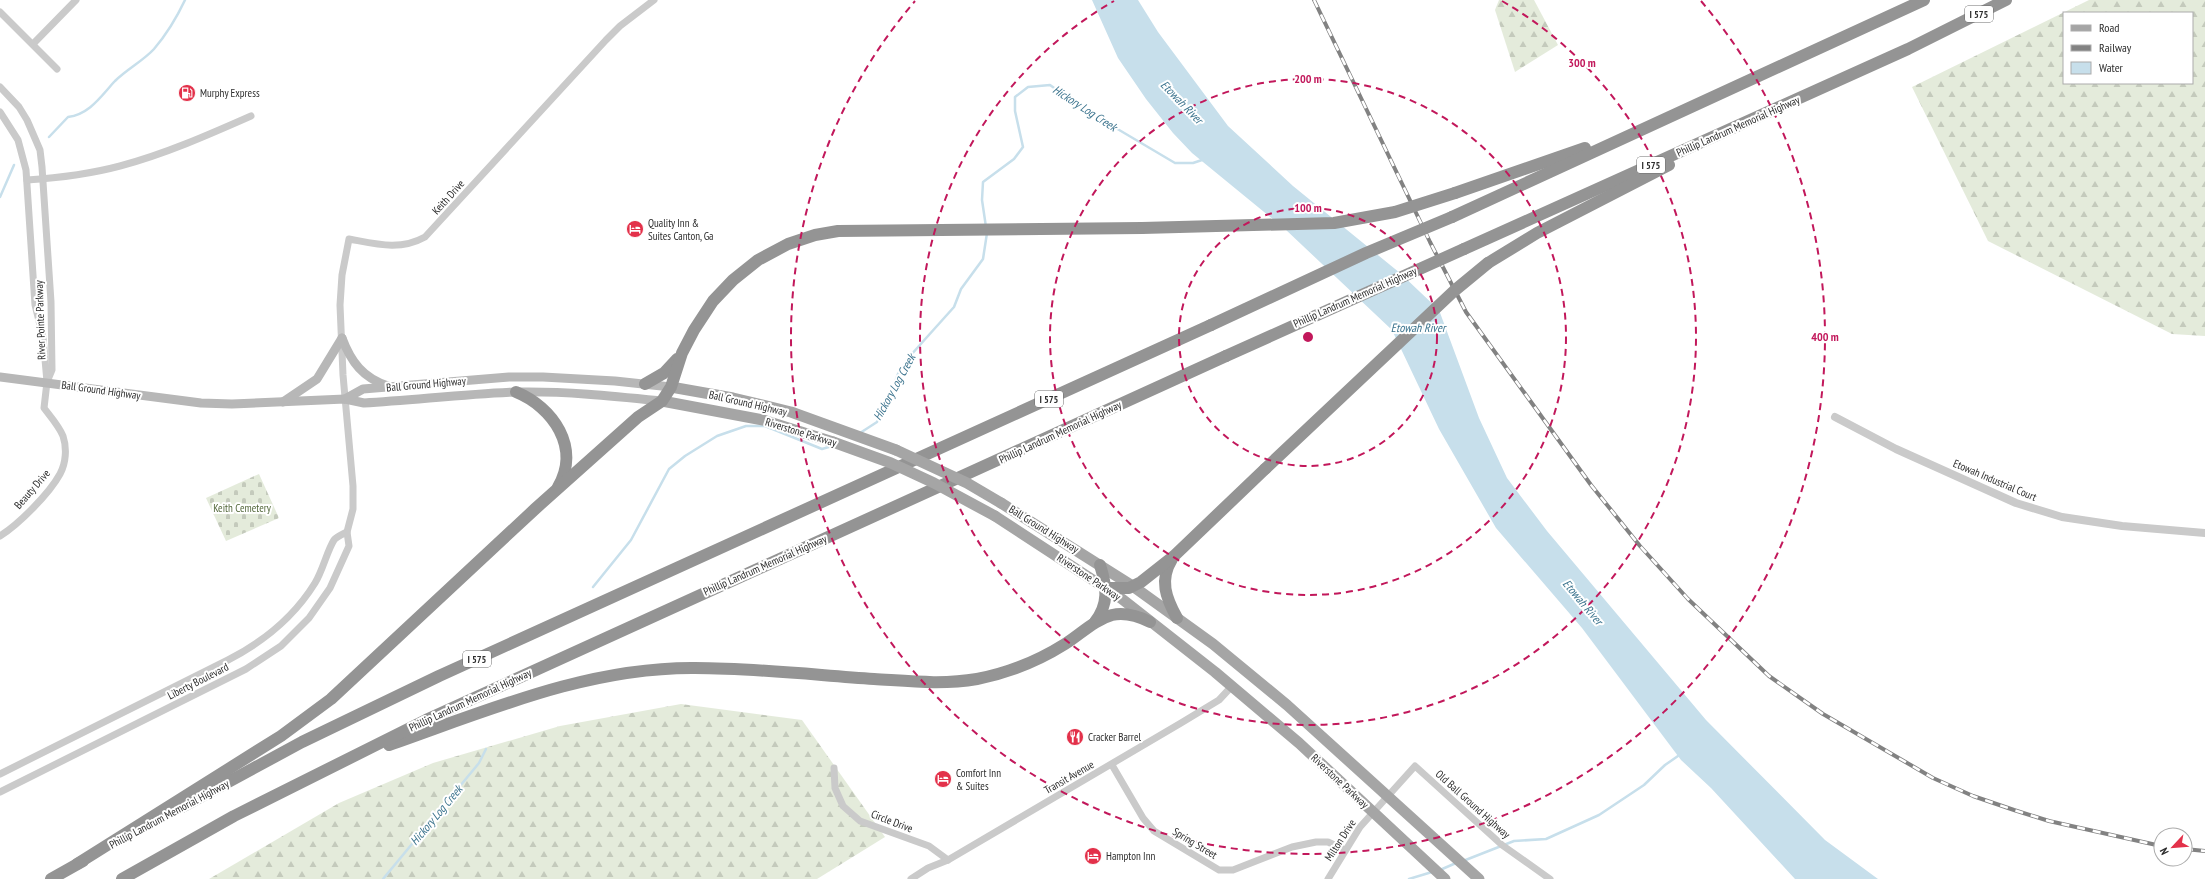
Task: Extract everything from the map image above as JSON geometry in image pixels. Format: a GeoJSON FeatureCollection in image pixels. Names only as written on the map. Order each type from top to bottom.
{"type":"FeatureCollection","features":[{"type":"Feature","properties":{"kind":"highway","name":"Phillip Landrum Memorial Highway"},"geometry":{"type":"LineString","coordinates":[[51,879],[302,742],[439,676],[1211,326],[1366,253],[1452,217],[1924,0]]}},
{"type":"Feature","properties":{"kind":"highway","name":"Phillip Landrum Memorial Highway"},"geometry":{"type":"LineString","coordinates":[[122,879],[228,819],[336,763],[525,674],[1836,81],[1951,28],[2006,0]]}},
{"type":"Feature","properties":{"kind":"highway"},"geometry":{"type":"LineString","coordinates":[[1106,588],[1134,587],[1174,556],[1265,468],[1454,291],[1488,263],[1560,220],[1836,81]]}},
{"type":"Feature","properties":{"kind":"highway"},"geometry":{"type":"LineString","coordinates":[[77,864],[306,719],[331,699],[407,627],[638,417],[662,401],[671,387],[682,353],[705,311],[722,290],[751,264],[788,244],[815,235],[838,231],[1142,228],[1334,223],[1396,212],[1646,127]]}},
{"type":"Feature","properties":{"kind":"highway"},"geometry":{"type":"LineString","coordinates":[[645,384],[664,373],[682,353]]}},
{"type":"Feature","properties":{"kind":"highway"},"geometry":{"type":"LineString","coordinates":[[516,392],[539,405],[560,430],[565,444],[566,463],[562,479],[555,492]]}},
{"type":"Feature","properties":{"kind":"highway"},"geometry":{"type":"LineString","coordinates":[[1174,556],[1166,573],[1164,588],[1170,605],[1177,618]]}},
{"type":"Feature","properties":{"kind":"highway"},"geometry":{"type":"LineString","coordinates":[[1094,622],[1105,604],[1106,588],[1100,565]]}},
{"type":"Feature","properties":{"kind":"highway"},"geometry":{"type":"LineString","coordinates":[[336,763],[532,695],[603,676],[641,670],[697,668],[923,682],[966,681],[1000,674],[1029,664],[1064,645],[1094,622],[1120,614],[1136,616],[1150,622]]}},
{"type":"Feature","properties":{"kind":"main road"},"geometry":{"type":"LineString","coordinates":[[342,338],[351,358],[360,370],[371,379],[391,387]]}},
{"type":"Feature","properties":{"kind":"main road"},"geometry":{"type":"LineString","coordinates":[[283,402],[317,379],[342,338]]}},
{"type":"Feature","properties":{"kind":"main road","name":"Ball Ground Highway"},"geometry":{"type":"LineString","coordinates":[[0,377],[201,403],[283,402],[346,399],[364,403],[516,392],[592,394],[662,401]]}},
{"type":"Feature","properties":{"kind":"main road","name":"Ball Ground Highway"},"geometry":{"type":"LineString","coordinates":[[346,399],[363,389],[536,377],[602,380],[645,384],[733,398],[791,412],[853,433],[941,470],[1001,503],[1134,587]]}},
{"type":"Feature","properties":{"kind":"main road","name":"Riverstone Parkway"},"geometry":{"type":"LineString","coordinates":[[662,401],[764,420],[833,442],[891,463],[934,483],[995,516],[1106,588],[1232,686],[1296,740],[1445,879]]}},
{"type":"Feature","properties":{"kind":"main road","name":"Riverstone Parkway"},"geometry":{"type":"LineString","coordinates":[[1134,587],[1177,618],[1287,705],[1479,879]]}},
{"type":"Feature","properties":{"kind":"street"},"geometry":{"type":"LineString","coordinates":[[33,44],[76,0]]}},
{"type":"Feature","properties":{"kind":"street","name":"Keith Drive"},"geometry":{"type":"LineString","coordinates":[[346,399],[340,305],[342,275],[348,239],[398,247],[414,244],[425,237],[606,40],[620,26],[654,0]]}},
{"type":"Feature","properties":{"kind":"street"},"geometry":{"type":"LineString","coordinates":[[0,12],[57,68]]}},
{"type":"Feature","properties":{"kind":"street","name":"River Pointe Parkway"},"geometry":{"type":"LineString","coordinates":[[0,87],[18,107],[34,134],[40,150],[51,302],[52,370],[47,382]]}},
{"type":"Feature","properties":{"kind":"street","name":"River Pointe Parkway"},"geometry":{"type":"LineString","coordinates":[[0,112],[18,140],[23,156],[27,180],[35,305],[43,337],[47,382]]}},
{"type":"Feature","properties":{"kind":"street"},"geometry":{"type":"LineString","coordinates":[[27,180],[43,179],[127,164],[198,139],[251,116]]}},
{"type":"Feature","properties":{"kind":"street","name":"Beauty Drive"},"geometry":{"type":"LineString","coordinates":[[0,536],[19,521],[49,489],[60,474],[66,457],[63,436],[44,408],[47,382]]}},
{"type":"Feature","properties":{"kind":"street","name":"Liberty Boulevard"},"geometry":{"type":"LineString","coordinates":[[0,792],[236,675],[272,652],[299,629],[330,588],[349,546],[347,532],[353,510],[353,495],[346,399]]}},
{"type":"Feature","properties":{"kind":"street","name":"Etowah Industrial Court"},"geometry":{"type":"LineString","coordinates":[[1835,417],[1896,449],[2016,503],[2072,519],[2205,533]]}},
{"type":"Feature","properties":{"kind":"street","name":"Liberty Boulevard"},"geometry":{"type":"LineString","coordinates":[[0,774],[228,660],[255,644],[288,618],[302,602],[316,582],[334,540],[347,532]]}},
{"type":"Feature","properties":{"kind":"street","name":"Transit Avenue"},"geometry":{"type":"LineString","coordinates":[[911,879],[928,868],[948,860],[1112,765],[1219,700],[1232,686]]}},
{"type":"Feature","properties":{"kind":"street","name":"Spring Street"},"geometry":{"type":"LineString","coordinates":[[1112,765],[1144,818],[1154,831],[1219,870],[1233,870],[1296,846],[1323,842],[1345,850]]}},
{"type":"Feature","properties":{"kind":"street","name":"Old Ball Ground Highway"},"geometry":{"type":"LineString","coordinates":[[1388,796],[1415,766],[1502,845],[1550,879]]}},
{"type":"Feature","properties":{"kind":"street","name":"Circle Drive"},"geometry":{"type":"LineString","coordinates":[[834,768],[835,788],[843,806],[860,821],[929,846],[948,860]]}},
{"type":"Feature","properties":{"kind":"street","name":"Milton Drive"},"geometry":{"type":"LineString","coordinates":[[1328,879],[1360,827],[1388,796]]}},
{"type":"Feature","properties":{"kind":"green space"},"geometry":{"type":"Polygon","coordinates":[[[1499,0],[1534,0],[1558,45],[1515,72],[1495,10],[1499,0]]]}},
{"type":"Feature","properties":{"kind":"green space"},"geometry":{"type":"Polygon","coordinates":[[[2089,0],[2205,0],[2205,336],[2172,334],[1988,241],[1912,87],[2063,13],[2063,84],[2193,84],[2193,12],[2065,12],[2089,0]]]}},
{"type":"Feature","properties":{"kind":"green space","name":"Keith Cemetery"},"geometry":{"type":"Polygon","coordinates":[[[259,474],[279,518],[226,541],[206,498],[259,474]]]}},
{"type":"Feature","properties":{"kind":"green space"},"geometry":{"type":"Polygon","coordinates":[[[681,704],[802,720],[885,837],[817,879],[209,879],[339,803],[433,763],[560,726],[681,704]]]}},
{"type":"Feature","properties":{"kind":"water","name":"Etowah River"},"geometry":{"type":"Polygon","coordinates":[[[1092,0],[1138,0],[1158,32],[1228,126],[1293,186],[1400,273],[1439,310],[1479,418],[1507,478],[1547,531],[1706,720],[1825,840],[1878,879],[1795,879],[1711,788],[1681,760],[1582,628],[1496,528],[1439,429],[1392,330],[1285,229],[1192,153],[1173,133],[1146,99],[1118,58],[1092,0]]]}},
{"type":"Feature","properties":{"kind":"waterway"},"geometry":{"type":"LineString","coordinates":[[49,137],[68,117],[83,112],[94,104],[115,81],[154,49],[171,26],[185,0]]}},
{"type":"Feature","properties":{"kind":"waterway","name":"Hickory Log Creek"},"geometry":{"type":"LineString","coordinates":[[986,227],[982,200],[983,182],[1014,159],[1023,147],[1015,111],[1015,97],[1028,87],[1050,85],[1082,108],[1175,163],[1193,163],[1202,160]]}},
{"type":"Feature","properties":{"kind":"waterway"},"geometry":{"type":"LineString","coordinates":[[0,197],[14,165]]}},
{"type":"Feature","properties":{"kind":"waterway","name":"Hickory Log Creek"},"geometry":{"type":"LineString","coordinates":[[860,433],[877,422],[888,401],[898,374],[910,356],[954,307],[961,289],[983,259],[987,233]]}},
{"type":"Feature","properties":{"kind":"waterway","name":"Hickory Log Creek"},"geometry":{"type":"LineString","coordinates":[[593,587],[631,540],[669,469],[685,456],[717,436],[746,426],[765,426],[822,449],[832,446]]}},
{"type":"Feature","properties":{"kind":"waterway","name":"Hickory Log Creek"},"geometry":{"type":"LineString","coordinates":[[383,879],[479,763],[486,749]]}},
{"type":"Feature","properties":{"kind":"waterway"},"geometry":{"type":"LineString","coordinates":[[1463,861],[1514,841],[1546,839],[1599,815],[1644,785],[1665,765],[1678,756]]}},
{"type":"Feature","properties":{"kind":"waterway"},"geometry":{"type":"LineString","coordinates":[[1440,870],[1456,863]]}},
{"type":"Feature","properties":{"kind":"waterway"},"geometry":{"type":"LineString","coordinates":[[1409,879],[1432,872]]}},
{"type":"Feature","properties":{"kind":"railway"},"geometry":{"type":"LineString","coordinates":[[1314,0],[1430,242],[1466,312],[1591,485],[1640,546],[1688,599],[1769,676],[1823,714],[1933,778],[1973,796],[2049,821],[2153,844]]}},
{"type":"Feature","properties":{"kind":"railway"},"geometry":{"type":"LineString","coordinates":[[2193,850],[2205,851]]}},
{"type":"Feature","properties":{"kind":"place","name":"Murphy Express"},"geometry":{"type":"Point","coordinates":[187,93]}},
{"type":"Feature","properties":{"kind":"place","name":"Quality Inn & Suites Canton, Ga"},"geometry":{"type":"Point","coordinates":[635,229]}},
{"type":"Feature","properties":{"kind":"place","name":"Cracker Barrel"},"geometry":{"type":"Point","coordinates":[1075,737]}},
{"type":"Feature","properties":{"kind":"place","name":"Comfort Inn & Suites"},"geometry":{"type":"Point","coordinates":[943,779]}},
{"type":"Feature","properties":{"kind":"place","name":"Hampton Inn"},"geometry":{"type":"Point","coordinates":[1093,856]}}]}
